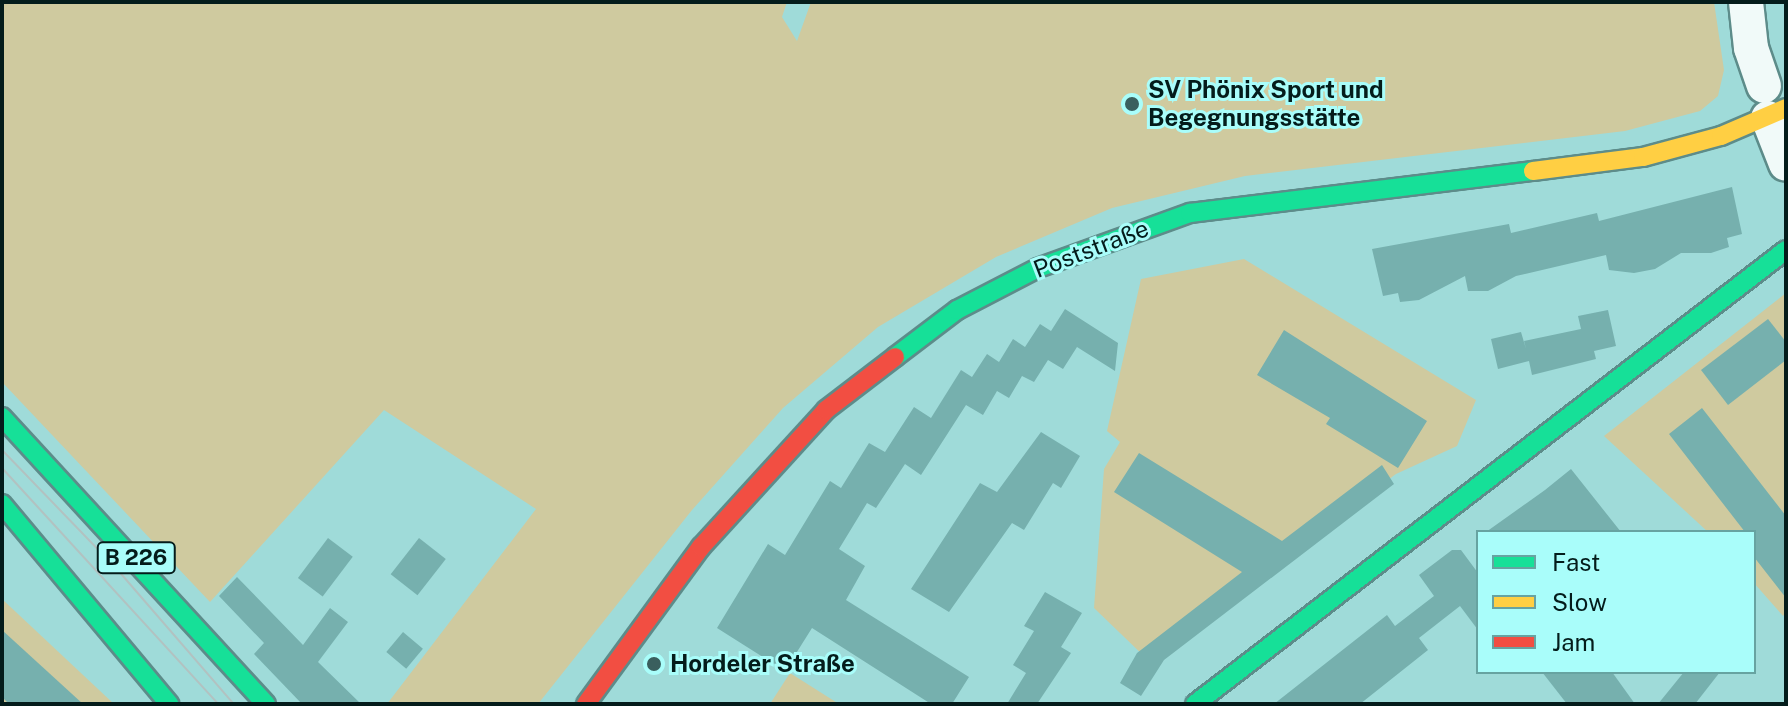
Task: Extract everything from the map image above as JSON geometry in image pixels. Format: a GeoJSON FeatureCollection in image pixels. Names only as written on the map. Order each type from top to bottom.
{"type":"FeatureCollection","features":[{"type":"Feature","properties":{"kind":"street"},"geometry":{"type":"LineString","coordinates":[[1746,2],[1751,48],[1773,104],[1786,164]]}},
{"type":"Feature","properties":{"kind":"street","name":"Poststraße"},"geometry":{"type":"LineString","coordinates":[[586,704],[701,547],[826,410],[957,310],[1038,268],[1190,213],[1630,159],[1721,136],[1773,104]]}},
{"type":"Feature","properties":{"kind":"street"},"geometry":{"type":"LineString","coordinates":[[1200,703],[1786,250]]}},
{"type":"Feature","properties":{"kind":"street","name":"B 226"},"geometry":{"type":"LineString","coordinates":[[2,417],[266,704]]}},
{"type":"Feature","properties":{"kind":"street","name":"B 226"},"geometry":{"type":"LineString","coordinates":[[2,504],[169,704]]}},
{"type":"Feature","properties":{"kind":"shaded area"},"geometry":{"type":"Polygon","coordinates":[[[2,2],[787,2],[782,17],[797,41],[811,2],[1714,2],[1724,70],[1718,96],[1700,111],[1625,131],[1245,176],[1112,208],[996,257],[878,327],[783,408],[692,510],[538,704],[387,704],[536,509],[384,410],[210,602],[2,382],[2,2]]]}},
{"type":"Feature","properties":{"kind":"shaded area"},"geometry":{"type":"Polygon","coordinates":[[[1244,259],[1476,400],[1457,446],[1396,474],[1147,659],[1094,608],[1104,469],[1120,442],[1107,431],[1141,279],[1244,259]]]}},
{"type":"Feature","properties":{"kind":"shaded area"},"geometry":{"type":"Polygon","coordinates":[[[1786,293],[1786,612],[1783,616],[1756,585],[1756,530],[1706,530],[1604,436],[1786,293]]]}},
{"type":"Feature","properties":{"kind":"shaded area"},"geometry":{"type":"Polygon","coordinates":[[[2,599],[114,704],[2,704],[2,599]]]}},
{"type":"Feature","properties":{"kind":"shaded area"},"geometry":{"type":"Polygon","coordinates":[[[790,673],[839,704],[770,704],[790,673]]]}},
{"type":"Feature","properties":{"kind":"building"},"geometry":{"type":"Polygon","coordinates":[[[1732,187],[1742,234],[1727,238],[1729,247],[1711,253],[1681,253],[1655,269],[1634,273],[1609,270],[1606,255],[1516,276],[1488,291],[1468,291],[1465,276],[1419,300],[1400,302],[1398,293],[1383,296],[1372,249],[1509,224],[1511,233],[1597,213],[1599,221],[1732,187]]]}},
{"type":"Feature","properties":{"kind":"building"},"geometry":{"type":"Polygon","coordinates":[[[1065,309],[1118,343],[1115,371],[1077,347],[1063,369],[1048,360],[1034,382],[1022,376],[1009,398],[997,391],[983,415],[966,405],[921,475],[905,464],[876,508],[867,503],[839,549],[865,566],[846,600],[969,677],[952,704],[931,704],[812,628],[785,671],[717,628],[768,544],[785,555],[830,481],[841,488],[869,443],[885,452],[914,407],[931,418],[961,370],[972,377],[987,354],[999,362],[1013,339],[1025,347],[1040,324],[1051,331],[1065,309]]]}},
{"type":"Feature","properties":{"kind":"building"},"geometry":{"type":"Polygon","coordinates":[[[1608,310],[1616,346],[1594,351],[1596,359],[1532,375],[1529,361],[1498,369],[1491,339],[1521,332],[1526,349],[1524,341],[1581,329],[1578,316],[1608,310]]]}},
{"type":"Feature","properties":{"kind":"building"},"geometry":{"type":"Polygon","coordinates":[[[1768,319],[1786,342],[1786,360],[1728,405],[1701,370],[1768,319]]]}},
{"type":"Feature","properties":{"kind":"building"},"geometry":{"type":"Polygon","coordinates":[[[1284,330],[1427,421],[1398,468],[1326,424],[1330,418],[1257,375],[1284,330]]]}},
{"type":"Feature","properties":{"kind":"building"},"geometry":{"type":"Polygon","coordinates":[[[1702,408],[1786,516],[1786,598],[1756,560],[1756,530],[1743,530],[1669,434],[1702,408]]]}},
{"type":"Feature","properties":{"kind":"building"},"geometry":{"type":"Polygon","coordinates":[[[1041,432],[1080,456],[1061,488],[1053,483],[1024,530],[1012,523],[949,612],[911,589],[980,483],[997,492],[1041,432]]]}},
{"type":"Feature","properties":{"kind":"building"},"geometry":{"type":"Polygon","coordinates":[[[1139,453],[1282,541],[1382,465],[1394,484],[1164,660],[1141,696],[1120,683],[1137,653],[1242,572],[1114,492],[1139,453]]]}},
{"type":"Feature","properties":{"kind":"building"},"geometry":{"type":"Polygon","coordinates":[[[1571,469],[1619,530],[1489,530],[1571,469]]]}},
{"type":"Feature","properties":{"kind":"building"},"geometry":{"type":"Polygon","coordinates":[[[328,538],[353,557],[323,597],[298,578],[328,538]]]}},
{"type":"Feature","properties":{"kind":"building"},"geometry":{"type":"Polygon","coordinates":[[[419,538],[446,559],[417,595],[391,574],[419,538]]]}},
{"type":"Feature","properties":{"kind":"building"},"geometry":{"type":"Polygon","coordinates":[[[1452,550],[1461,550],[1476,570],[1476,627],[1460,606],[1419,638],[1428,650],[1360,704],[1274,704],[1387,615],[1395,626],[1434,596],[1419,575],[1452,550]]]}},
{"type":"Feature","properties":{"kind":"building"},"geometry":{"type":"Polygon","coordinates":[[[237,577],[303,645],[330,608],[348,622],[318,662],[361,704],[302,704],[254,654],[264,643],[219,596],[237,577]]]}},
{"type":"Feature","properties":{"kind":"building"},"geometry":{"type":"Polygon","coordinates":[[[1045,592],[1082,613],[1061,647],[1071,653],[1037,704],[1007,704],[1026,673],[1013,665],[1034,631],[1024,626],[1045,592]]]}},
{"type":"Feature","properties":{"kind":"building"},"geometry":{"type":"Polygon","coordinates":[[[2,630],[83,704],[9,704],[2,697],[2,630]]]}},
{"type":"Feature","properties":{"kind":"building"},"geometry":{"type":"Polygon","coordinates":[[[403,632],[423,649],[406,669],[386,652],[403,632]]]}},
{"type":"Feature","properties":{"kind":"building"},"geometry":{"type":"Polygon","coordinates":[[[1544,674],[1613,674],[1635,704],[1567,704],[1544,674]]]}},
{"type":"Feature","properties":{"kind":"building"},"geometry":{"type":"Polygon","coordinates":[[[1682,674],[1718,674],[1695,704],[1658,704],[1682,674]]]}},
{"type":"Feature","properties":{"kind":"tram line"},"geometry":{"type":"LineString","coordinates":[[2,450],[116,568],[234,704]]}},
{"type":"Feature","properties":{"kind":"tram line"},"geometry":{"type":"LineString","coordinates":[[2,468],[218,704]]}},
{"type":"Feature","properties":{"kind":"traffic: fast"},"geometry":{"type":"LineString","coordinates":[[895,357],[957,310],[1038,268],[1190,213],[1533,171]]}},
{"type":"Feature","properties":{"kind":"traffic: fast"},"geometry":{"type":"LineString","coordinates":[[1195,704],[1786,250]]}},
{"type":"Feature","properties":{"kind":"traffic: fast"},"geometry":{"type":"LineString","coordinates":[[2,417],[266,704]]}},
{"type":"Feature","properties":{"kind":"traffic: fast"},"geometry":{"type":"LineString","coordinates":[[2,504],[169,704]]}},
{"type":"Feature","properties":{"kind":"traffic: slow"},"geometry":{"type":"LineString","coordinates":[[1533,171],[1643,157],[1721,136],[1786,108]]}},
{"type":"Feature","properties":{"kind":"traffic: jam"},"geometry":{"type":"LineString","coordinates":[[586,704],[701,547],[826,410],[895,357]]}},
{"type":"Feature","properties":{"kind":"place","name":"SV Phönix Sport und Begegnungsstätte"},"geometry":{"type":"Point","coordinates":[1132,104]}},
{"type":"Feature","properties":{"kind":"place","name":"Hordeler Straße"},"geometry":{"type":"Point","coordinates":[654,664]}}]}
